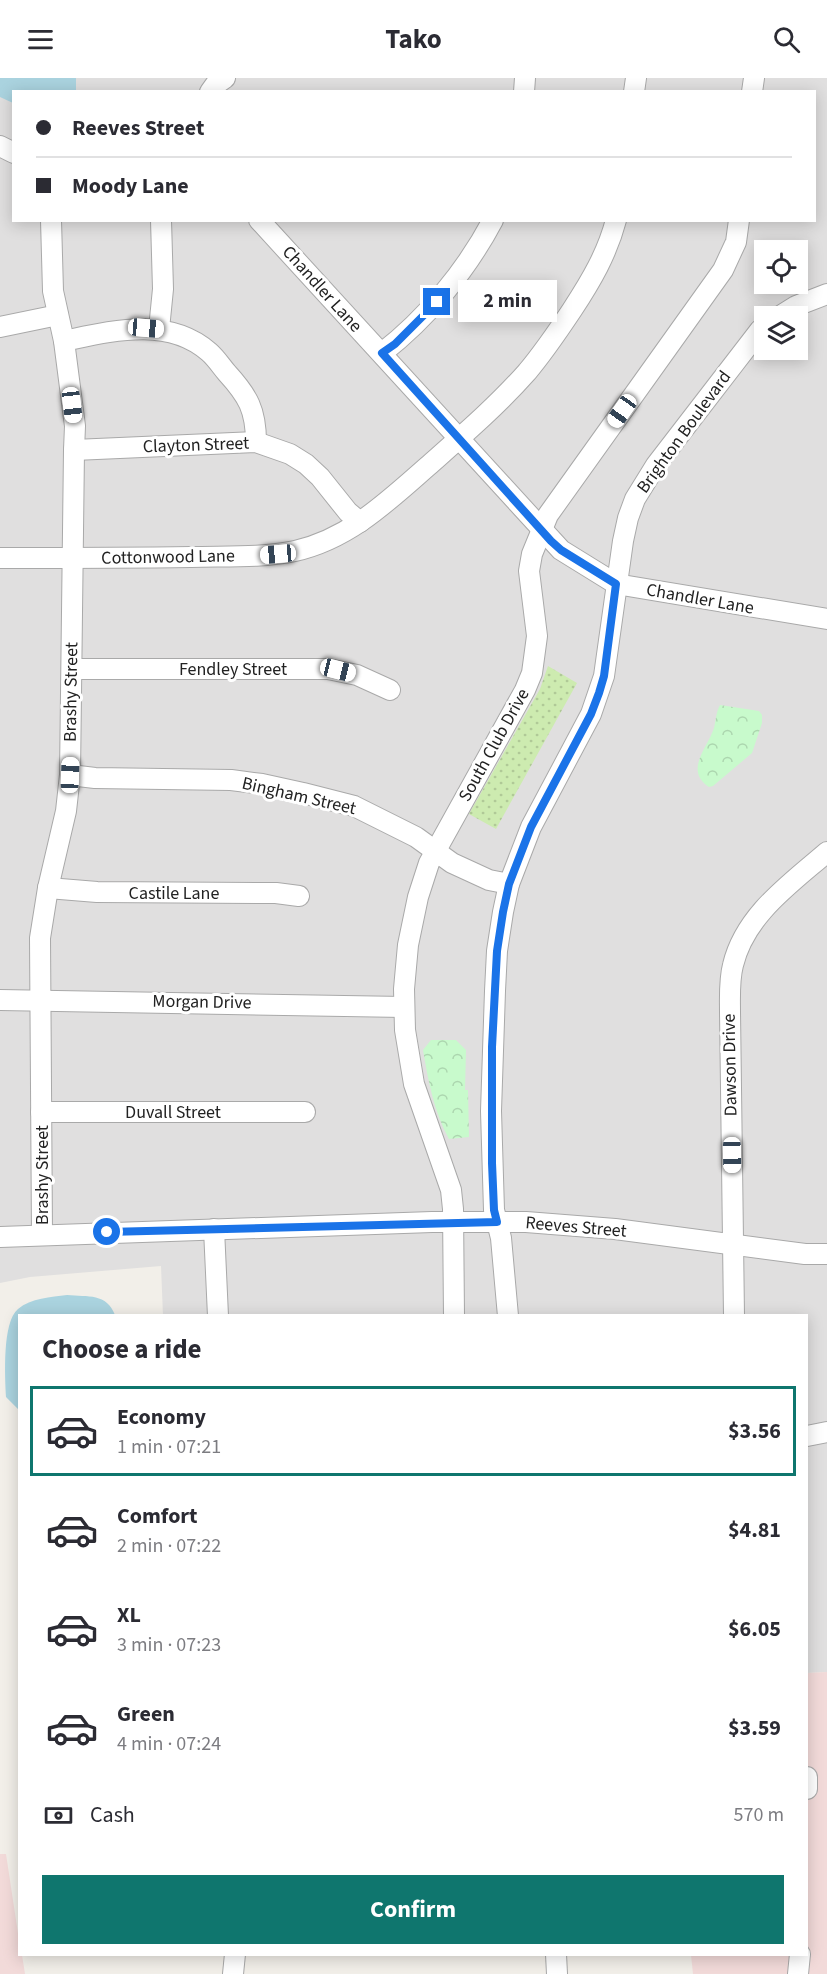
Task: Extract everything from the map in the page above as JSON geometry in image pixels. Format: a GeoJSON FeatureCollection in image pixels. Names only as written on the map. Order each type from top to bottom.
{"type":"FeatureCollection","features":[{"type":"Feature","properties":{"kind":"street"},"geometry":{"type":"LineString","coordinates":[[211,90],[225,78]]}},
{"type":"Feature","properties":{"kind":"street","name":"Brashy Street"},"geometry":{"type":"LineString","coordinates":[[42,1234],[40,938],[48,888],[66,811],[70,775],[75,426],[64,341],[53,291],[51,222]]}},
{"type":"Feature","properties":{"kind":"street"},"geometry":{"type":"LineString","coordinates":[[159,329],[163,289],[161,222]]}},
{"type":"Feature","properties":{"kind":"street","name":"Chandler Lane"},"geometry":{"type":"LineString","coordinates":[[261,222],[561,550],[616,584],[827,619]]}},
{"type":"Feature","properties":{"kind":"street"},"geometry":{"type":"LineString","coordinates":[[382,353],[395,344],[444,293],[459,275],[493,222]]}},
{"type":"Feature","properties":{"kind":"street","name":"Cottonwood Lane"},"geometry":{"type":"LineString","coordinates":[[0,558],[278,554],[317,544],[351,529],[380,508],[515,386],[559,329],[593,279],[605,254],[615,222]]}},
{"type":"Feature","properties":{"kind":"street","name":"South Club Drive"},"geometry":{"type":"LineString","coordinates":[[454,1314],[451,1190],[414,1084],[405,1030],[404,1007],[408,945],[423,879],[435,850],[525,690],[532,673],[537,636],[529,571],[532,554],[548,515],[723,270],[736,242],[739,222]]}},
{"type":"Feature","properties":{"kind":"street"},"geometry":{"type":"LineString","coordinates":[[796,306],[827,294]]}},
{"type":"Feature","properties":{"kind":"street"},"geometry":{"type":"LineString","coordinates":[[0,327],[58,315]]}},
{"type":"Feature","properties":{"kind":"street"},"geometry":{"type":"LineString","coordinates":[[64,341],[127,329],[159,329],[176,334],[202,347],[245,393],[253,411],[256,442]]}},
{"type":"Feature","properties":{"kind":"street","name":"Brighton Boulevard"},"geometry":{"type":"LineString","coordinates":[[508,1314],[501,1238],[494,1210],[492,1047],[497,951],[509,884],[531,827],[591,714],[599,693],[604,676],[616,584],[628,518],[642,486],[754,338]]}},
{"type":"Feature","properties":{"kind":"street","name":"Clayton Street"},"geometry":{"type":"LineString","coordinates":[[74,450],[256,442],[290,454],[306,464],[320,477],[348,512],[360,522]]}},
{"type":"Feature","properties":{"kind":"street","name":"Fendley Street"},"geometry":{"type":"LineString","coordinates":[[72,669],[328,669],[357,675],[390,690]]}},
{"type":"Feature","properties":{"kind":"street","name":"Bingham Street"},"geometry":{"type":"LineString","coordinates":[[70,775],[95,778],[231,780],[262,784],[354,806],[416,837],[452,863],[489,880],[509,884]]}},
{"type":"Feature","properties":{"kind":"street","name":"Dawson Drive"},"geometry":{"type":"LineString","coordinates":[[734,1314],[730,1012],[732,967],[743,937],[761,911],[827,852]]}},
{"type":"Feature","properties":{"kind":"street","name":"Castile Lane"},"geometry":{"type":"LineString","coordinates":[[48,888],[97,892],[276,893],[299,896]]}},
{"type":"Feature","properties":{"kind":"street","name":"Morgan Drive"},"geometry":{"type":"LineString","coordinates":[[0,1000],[404,1007]]}},
{"type":"Feature","properties":{"kind":"street","name":"Duvall Street"},"geometry":{"type":"LineString","coordinates":[[41,1112],[305,1112]]}},
{"type":"Feature","properties":{"kind":"street","name":"Reeves Street"},"geometry":{"type":"LineString","coordinates":[[0,1237],[497,1222],[615,1230],[805,1254],[827,1254]]}},
{"type":"Feature","properties":{"kind":"street"},"geometry":{"type":"LineString","coordinates":[[214,1229],[218,1314]]}},
{"type":"Feature","properties":{"kind":"street"},"geometry":{"type":"LineString","coordinates":[[808,1437],[827,1432]]}},
{"type":"Feature","properties":{"kind":"street"},"geometry":{"type":"LineString","coordinates":[[233,1974],[235,1956]]}},
{"type":"Feature","properties":{"kind":"street"},"geometry":{"type":"LineString","coordinates":[[556,1956],[557,1974]]}},
{"type":"Feature","properties":{"kind":"street"},"geometry":{"type":"LineString","coordinates":[[798,1974],[800,1956]]}},
{"type":"Feature","properties":{"kind":"shaded area"},"geometry":{"type":"Polygon","coordinates":[[[0,78],[827,78],[827,1672],[808,1673],[808,1314],[163,1314],[161,1266],[30,1277],[0,1283],[0,78]]]}},
{"type":"Feature","properties":{"kind":"shaded area"},"geometry":{"type":"Polygon","coordinates":[[[827,1672],[827,1974],[693,1974],[691,1956],[808,1956],[808,1673],[827,1672]]]}},
{"type":"Feature","properties":{"kind":"shaded area"},"geometry":{"type":"Polygon","coordinates":[[[0,1854],[6,1854],[18,1933],[18,1956],[22,1956],[25,1974],[0,1974],[0,1854]]]}},
{"type":"Feature","properties":{"kind":"green space"},"geometry":{"type":"Polygon","coordinates":[[[548,666],[577,683],[496,829],[469,814],[540,689],[548,666]]]}},
{"type":"Feature","properties":{"kind":"green space"},"geometry":{"type":"Polygon","coordinates":[[[720,705],[759,711],[762,715],[762,723],[752,753],[709,787],[698,774],[698,766],[714,728],[720,705]]]}},
{"type":"Feature","properties":{"kind":"green space"},"geometry":{"type":"Polygon","coordinates":[[[431,1040],[456,1040],[466,1050],[465,1090],[468,1090],[469,1137],[449,1139],[439,1118],[429,1084],[423,1050],[431,1040]]]}},
{"type":"Feature","properties":{"kind":"water"},"geometry":{"type":"Polygon","coordinates":[[[0,78],[76,78],[76,90],[12,90],[12,103],[0,97],[0,78]]]}},
{"type":"Feature","properties":{"kind":"water"},"geometry":{"type":"Polygon","coordinates":[[[67,1295],[89,1296],[107,1303],[115,1314],[18,1314],[18,1409],[6,1397],[6,1350],[9,1325],[18,1309],[29,1302],[67,1295]]]}},
{"type":"Feature","properties":{"kind":"route"},"geometry":{"type":"LineString","coordinates":[[107,1232],[497,1222],[494,1210],[492,1163],[492,1047],[497,951],[503,912],[509,884],[531,827],[591,714],[599,693],[604,676],[616,584],[561,550],[551,541],[382,353],[395,344],[437,302]]}}]}
